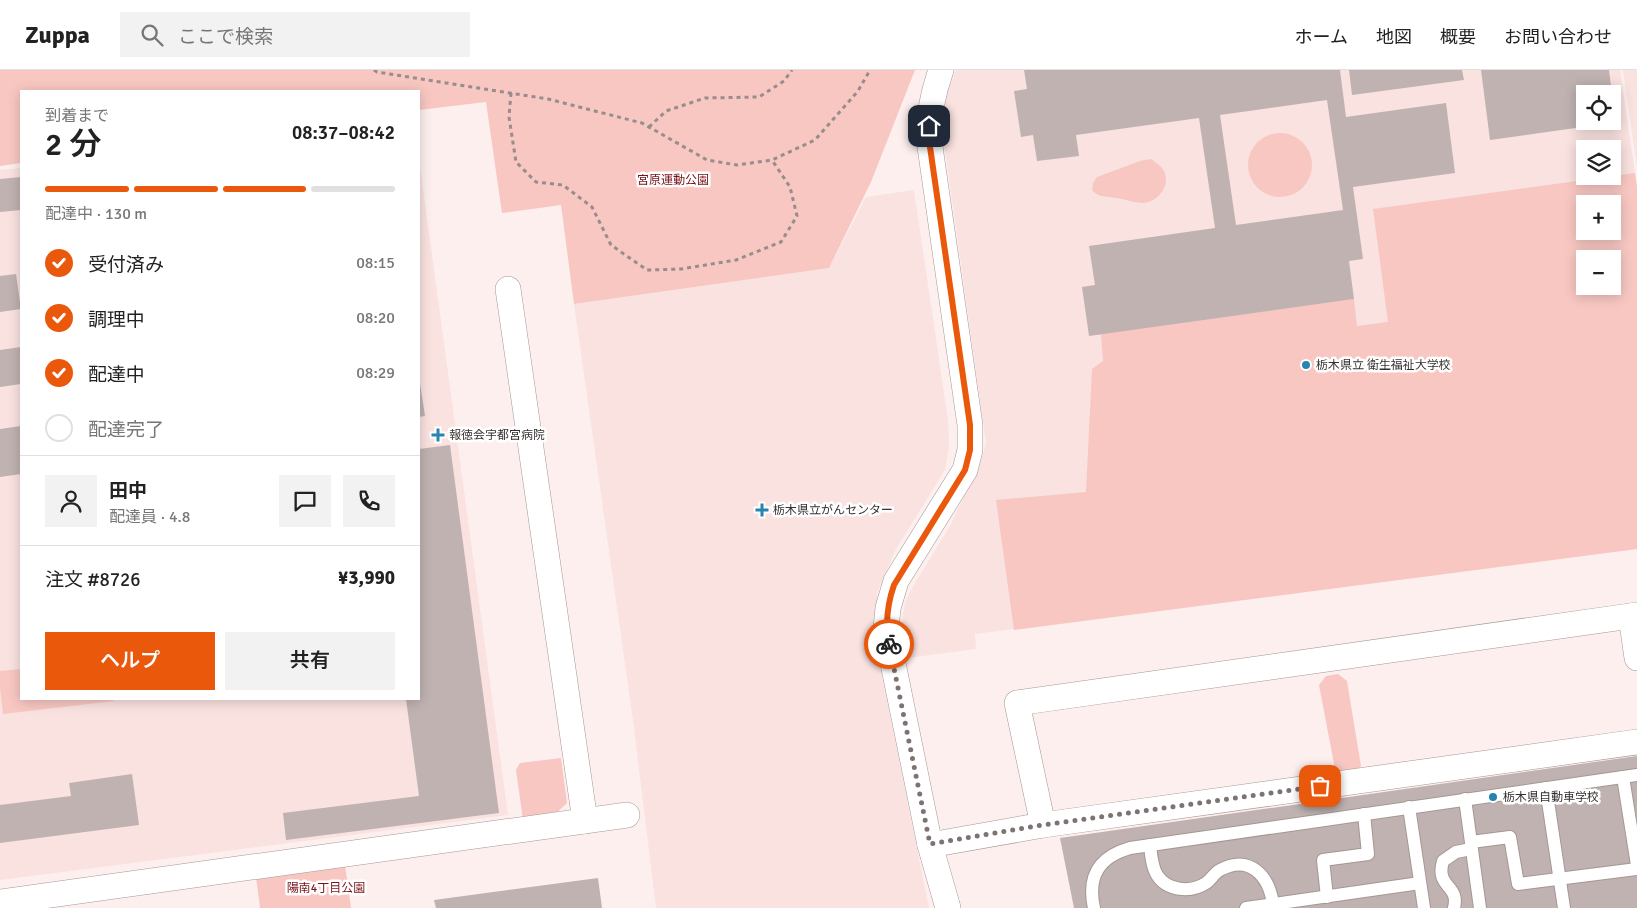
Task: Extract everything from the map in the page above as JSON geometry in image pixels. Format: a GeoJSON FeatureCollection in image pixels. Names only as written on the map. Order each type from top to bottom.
{"type":"FeatureCollection","features":[{"type":"Feature","properties":{"kind":"street"},"geometry":{"type":"LineString","coordinates":[[941,70],[931,103],[929,140],[970,425],[970,450],[963,473],[896,581],[886,618],[887,633],[930,844],[948,908]]}},
{"type":"Feature","properties":{"kind":"street"},"geometry":{"type":"LineString","coordinates":[[508,289],[585,821]]}},
{"type":"Feature","properties":{"kind":"street"},"geometry":{"type":"LineString","coordinates":[[1043,825],[1017,703],[1634,616],[1637,658]]}},
{"type":"Feature","properties":{"kind":"street"},"geometry":{"type":"LineString","coordinates":[[930,844],[1043,825],[1637,742]]}},
{"type":"Feature","properties":{"kind":"street"},"geometry":{"type":"LineString","coordinates":[[0,902],[627,815]]}},
{"type":"Feature","properties":{"kind":"lane"},"geometry":{"type":"LineString","coordinates":[[1094,908],[1091,894],[1093,877],[1102,864],[1116,852],[1150,845],[1637,775]]}},
{"type":"Feature","properties":{"kind":"lane"},"geometry":{"type":"LineString","coordinates":[[1623,777],[1634,827],[1637,865]]}},
{"type":"Feature","properties":{"kind":"lane"},"geometry":{"type":"LineString","coordinates":[[1546,788],[1564,908]]}},
{"type":"Feature","properties":{"kind":"lane"},"geometry":{"type":"LineString","coordinates":[[1465,799],[1480,908]]}},
{"type":"Feature","properties":{"kind":"lane"},"geometry":{"type":"LineString","coordinates":[[1409,808],[1424,908]]}},
{"type":"Feature","properties":{"kind":"lane"},"geometry":{"type":"LineString","coordinates":[[1327,897],[1323,860],[1368,854],[1364,814]]}},
{"type":"Feature","properties":{"kind":"lane"},"geometry":{"type":"LineString","coordinates":[[1454,908],[1456,899],[1454,892],[1443,881],[1443,860],[1471,845],[1510,837],[1518,884],[1637,869]]}},
{"type":"Feature","properties":{"kind":"lane"},"geometry":{"type":"LineString","coordinates":[[1150,845],[1152,862],[1157,875],[1167,885],[1178,889],[1190,889],[1206,883],[1218,870],[1235,864],[1248,866],[1258,871],[1266,881],[1271,892],[1273,904]]}},
{"type":"Feature","properties":{"kind":"lane"},"geometry":{"type":"LineString","coordinates":[[1246,908],[1420,883]]}},
{"type":"Feature","properties":{"kind":"path"},"geometry":{"type":"LineString","coordinates":[[374,70],[548,99],[642,123],[707,160],[737,165],[772,160],[815,140],[858,91],[870,70]]}},
{"type":"Feature","properties":{"kind":"path"},"geometry":{"type":"LineString","coordinates":[[649,127],[666,111],[705,98],[759,97],[784,80],[792,70]]}},
{"type":"Feature","properties":{"kind":"path"},"geometry":{"type":"LineString","coordinates":[[511,93],[509,117],[516,162],[536,182],[563,185],[592,207],[611,245],[647,270],[681,268],[736,260],[781,242],[797,216],[790,187],[772,160]]}},
{"type":"Feature","properties":{"kind":"shaded area","name":"栃木県立 衛生福祉大学校"},"geometry":{"type":"Polygon","coordinates":[[[956,70],[1620,70],[1637,187],[1637,549],[975,634],[976,649],[907,658],[903,629],[905,603],[912,588],[950,526],[982,458],[986,443],[942,128],[943,110],[956,70]]]}},
{"type":"Feature","properties":{"kind":"shaded area"},"geometry":{"type":"Polygon","coordinates":[[[1623,70],[1637,70],[1637,166],[1623,70]]]}},
{"type":"Feature","properties":{"kind":"shaded area","name":"報徳会宇都宮病院"},"geometry":{"type":"Polygon","coordinates":[[[420,166],[508,815],[0,880],[0,170],[20,168],[20,700],[420,700],[420,166]]]}},
{"type":"Feature","properties":{"kind":"shaded area","name":"栃木県立がんセンター"},"geometry":{"type":"Polygon","coordinates":[[[914,190],[948,420],[949,447],[945,470],[896,549],[877,593],[879,662],[929,908],[656,908],[633,720],[574,304],[829,268],[866,197],[914,190]]]}},
{"type":"Feature","properties":{"kind":"green space","name":"宮原運動公園"},"geometry":{"type":"Polygon","coordinates":[[[0,70],[915,70],[871,182],[829,268],[574,304],[561,205],[502,213],[486,102],[420,110],[420,90],[20,90],[20,163],[0,166],[0,70]]]}},
{"type":"Feature","properties":{"kind":"green space"},"geometry":{"type":"Polygon","coordinates":[[[1274,133],[1286,133],[1303,142],[1310,153],[1312,165],[1310,177],[1303,188],[1286,197],[1274,197],[1262,192],[1253,183],[1248,171],[1248,159],[1253,147],[1262,138],[1274,133]]]}},
{"type":"Feature","properties":{"kind":"green space"},"geometry":{"type":"Polygon","coordinates":[[[1151,159],[1163,169],[1166,180],[1159,196],[1149,202],[1143,203],[1100,196],[1092,190],[1093,183],[1097,177],[1140,161],[1151,159]]]}},
{"type":"Feature","properties":{"kind":"green space"},"geometry":{"type":"Polygon","coordinates":[[[1635,173],[1637,187],[1637,549],[1014,630],[996,500],[1086,492],[1092,369],[1103,361],[1101,334],[1354,299],[1357,326],[1388,322],[1373,209],[1576,181],[1576,185],[1621,185],[1621,175],[1635,173]]]}},
{"type":"Feature","properties":{"kind":"green space"},"geometry":{"type":"Polygon","coordinates":[[[20,669],[20,700],[114,701],[3,714],[0,671],[20,669]]]}},
{"type":"Feature","properties":{"kind":"green space"},"geometry":{"type":"Polygon","coordinates":[[[1338,674],[1347,681],[1361,766],[1350,777],[1335,769],[1319,685],[1326,676],[1338,674]]]}},
{"type":"Feature","properties":{"kind":"green space"},"geometry":{"type":"Polygon","coordinates":[[[561,758],[567,803],[553,816],[523,820],[516,770],[520,763],[561,758]]]}},
{"type":"Feature","properties":{"kind":"green space","name":"陽南4丁目公園"},"geometry":{"type":"Polygon","coordinates":[[[345,865],[351,908],[260,908],[256,877],[345,865]]]}},
{"type":"Feature","properties":{"kind":"building"},"geometry":{"type":"Polygon","coordinates":[[[1024,70],[1340,70],[1346,117],[1446,103],[1455,173],[1353,187],[1363,259],[1349,261],[1354,299],[1089,336],[1082,287],[1095,285],[1089,246],[1215,228],[1199,118],[1076,135],[1079,156],[1037,161],[1033,135],[1021,137],[1014,91],[1027,89],[1024,70]],[[1327,100],[1220,115],[1236,225],[1343,210],[1327,100]]]}},
{"type":"Feature","properties":{"kind":"building"},"geometry":{"type":"Polygon","coordinates":[[[1349,70],[1462,70],[1464,80],[1352,95],[1349,70]]]}},
{"type":"Feature","properties":{"kind":"building"},"geometry":{"type":"Polygon","coordinates":[[[1481,70],[1609,70],[1611,85],[1576,85],[1576,128],[1490,140],[1481,70]]]}},
{"type":"Feature","properties":{"kind":"building"},"geometry":{"type":"Polygon","coordinates":[[[20,177],[20,210],[0,212],[0,179],[20,177]]]}},
{"type":"Feature","properties":{"kind":"building"},"geometry":{"type":"Polygon","coordinates":[[[16,274],[20,309],[0,312],[0,276],[16,274]]]}},
{"type":"Feature","properties":{"kind":"building"},"geometry":{"type":"Polygon","coordinates":[[[20,347],[20,384],[0,387],[0,350],[20,347]]]}},
{"type":"Feature","properties":{"kind":"building"},"geometry":{"type":"Polygon","coordinates":[[[420,383],[425,416],[420,417],[420,383]]]}},
{"type":"Feature","properties":{"kind":"building"},"geometry":{"type":"Polygon","coordinates":[[[20,426],[20,474],[0,477],[0,429],[20,426]]]}},
{"type":"Feature","properties":{"kind":"building"},"geometry":{"type":"Polygon","coordinates":[[[450,445],[499,813],[286,840],[283,813],[419,796],[406,700],[420,700],[420,449],[450,445]]]}},
{"type":"Feature","properties":{"kind":"building","name":"栃木県自動車学校"},"geometry":{"type":"Polygon","coordinates":[[[1637,756],[1637,908],[1074,908],[1060,838],[1637,756]]]}},
{"type":"Feature","properties":{"kind":"building"},"geometry":{"type":"Polygon","coordinates":[[[132,774],[139,825],[0,843],[0,805],[71,796],[69,783],[132,774]]]}},
{"type":"Feature","properties":{"kind":"building"},"geometry":{"type":"Polygon","coordinates":[[[598,878],[602,908],[436,908],[434,900],[598,878]]]}},
{"type":"Feature","properties":{"kind":"way so far"},"geometry":{"type":"LineString","coordinates":[[889,644],[930,844],[1043,825],[1320,786]]}},
{"type":"Feature","properties":{"kind":"place","name":"栃木県立 衛生福祉大学校"},"geometry":{"type":"Point","coordinates":[1306,365]}},
{"type":"Feature","properties":{"kind":"place","name":"報徳会宇都宮病院"},"geometry":{"type":"Point","coordinates":[438,435]}},
{"type":"Feature","properties":{"kind":"place","name":"栃木県立がんセンター"},"geometry":{"type":"Point","coordinates":[762,510]}},
{"type":"Feature","properties":{"kind":"place","name":"栃木県自動車学校"},"geometry":{"type":"Point","coordinates":[1493,797]}},
{"type":"Feature","properties":{"kind":"route"},"geometry":{"type":"LineString","coordinates":[[889,644],[886,618],[894,585],[965,470],[970,446],[970,425],[929,140],[929,126]]}}]}
